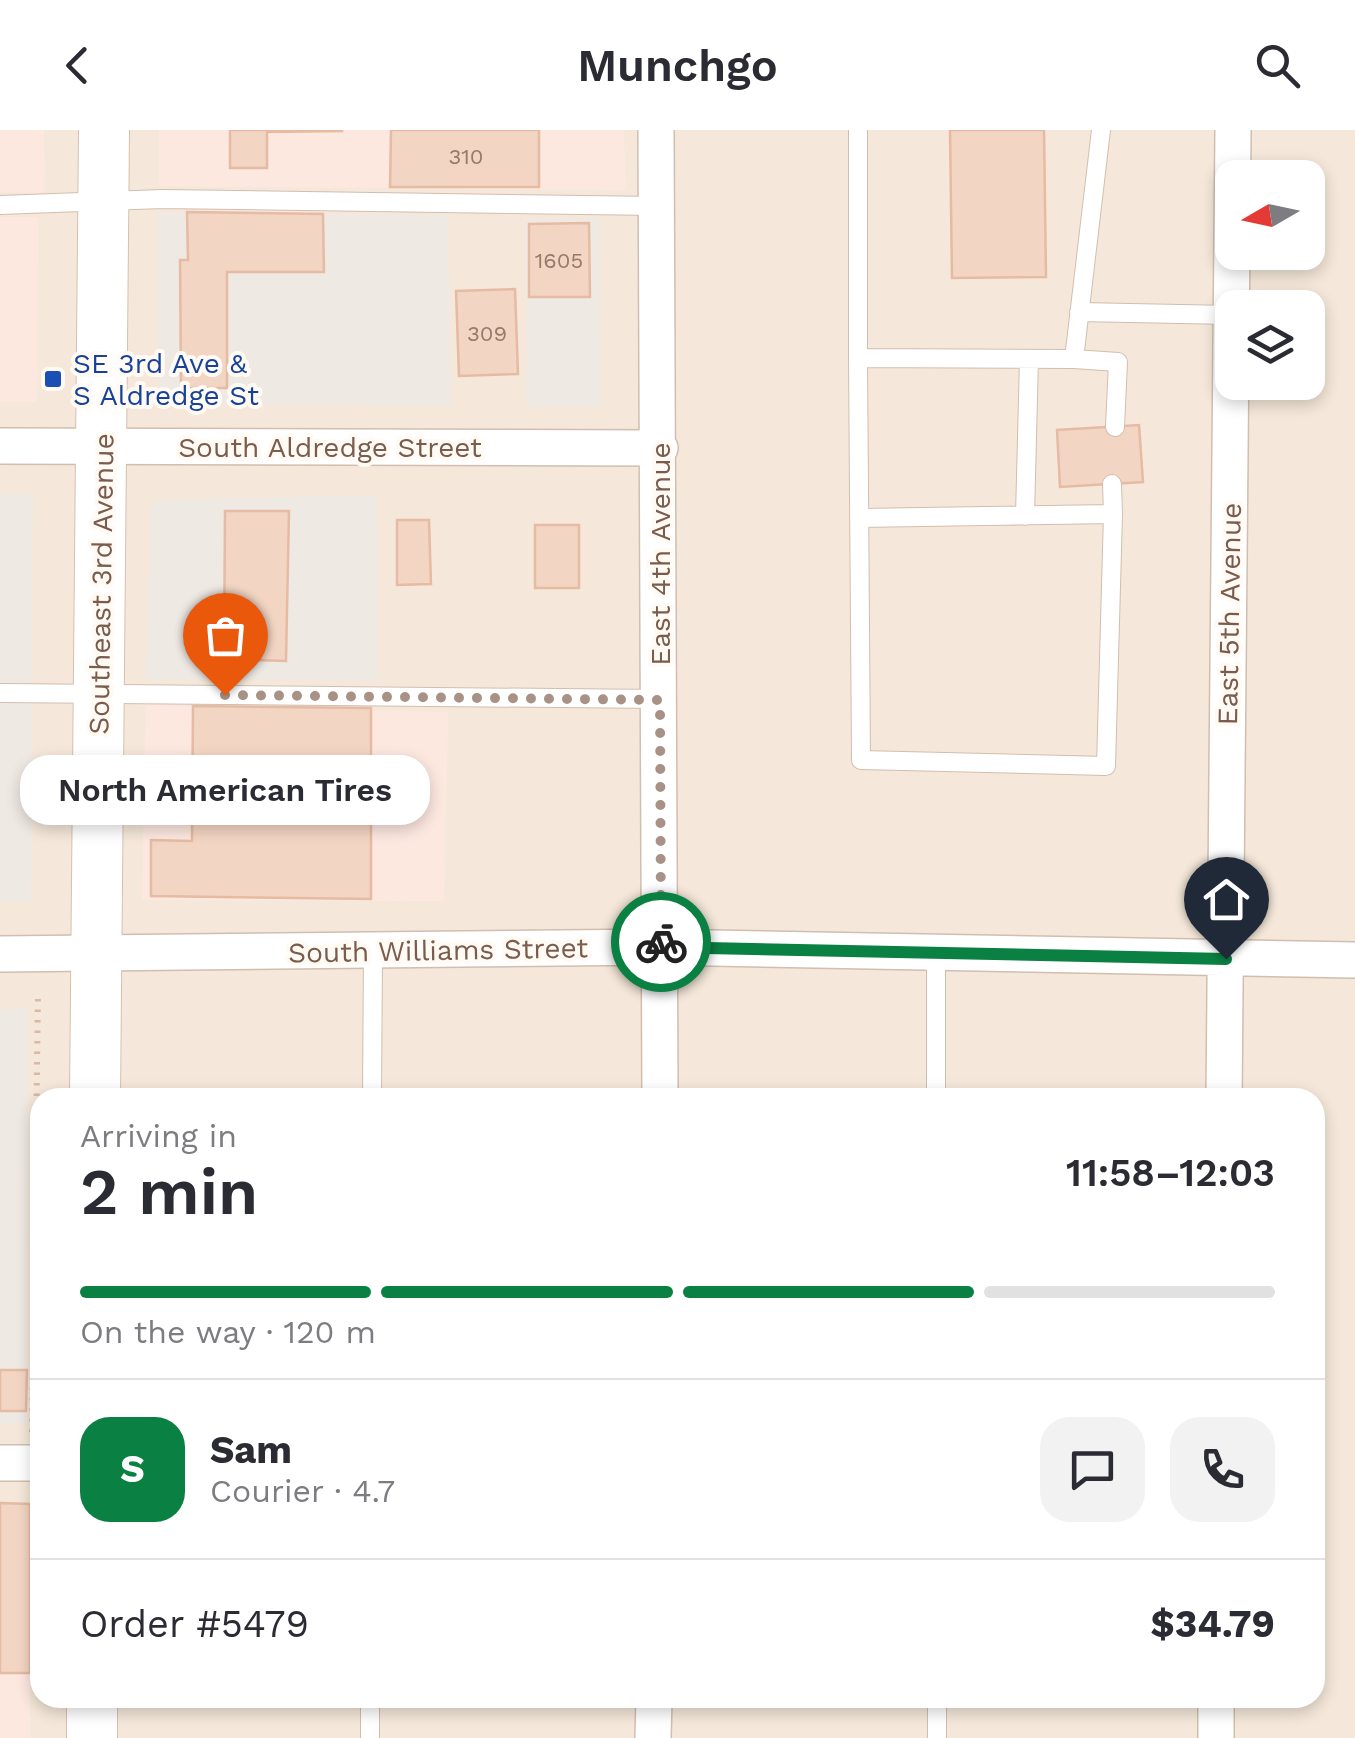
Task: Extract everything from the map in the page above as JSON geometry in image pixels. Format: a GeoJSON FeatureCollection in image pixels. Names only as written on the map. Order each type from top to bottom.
{"type":"FeatureCollection","features":[{"type":"Feature","properties":{"kind":"main road","name":"Southeast 3rd Avenue"},"geometry":{"type":"LineString","coordinates":[[95,1088],[104,130]]}},
{"type":"Feature","properties":{"kind":"main road"},"geometry":{"type":"LineString","coordinates":[[92,1708],[92,1738]]}},
{"type":"Feature","properties":{"kind":"street","name":"East 4th Avenue"},"geometry":{"type":"LineString","coordinates":[[656,130],[660,1088]]}},
{"type":"Feature","properties":{"kind":"street","name":"East 5th Avenue"},"geometry":{"type":"LineString","coordinates":[[1231,290],[1232,130]]}},
{"type":"Feature","properties":{"kind":"street","name":"East 5th Avenue"},"geometry":{"type":"LineString","coordinates":[[1224,1088],[1230,400]]}},
{"type":"Feature","properties":{"kind":"street","name":"South Aldredge Street"},"geometry":{"type":"LineString","coordinates":[[0,446],[660,448]]}},
{"type":"Feature","properties":{"kind":"street","name":"South Williams Street"},"geometry":{"type":"LineString","coordinates":[[0,954],[661,947],[1355,960]]}},
{"type":"Feature","properties":{"kind":"street"},"geometry":{"type":"LineString","coordinates":[[653,1738],[654,1708]]}},
{"type":"Feature","properties":{"kind":"street"},"geometry":{"type":"LineString","coordinates":[[1216,1708],[1216,1738]]}},
{"type":"Feature","properties":{"kind":"lane"},"geometry":{"type":"LineString","coordinates":[[858,130],[861,760],[1106,766],[1112,484]]}},
{"type":"Feature","properties":{"kind":"lane"},"geometry":{"type":"LineString","coordinates":[[1074,359],[1101,130]]}},
{"type":"Feature","properties":{"kind":"lane"},"geometry":{"type":"LineString","coordinates":[[0,206],[162,199],[657,206]]}},
{"type":"Feature","properties":{"kind":"lane"},"geometry":{"type":"LineString","coordinates":[[1078,312],[1215,315]]}},
{"type":"Feature","properties":{"kind":"lane"},"geometry":{"type":"LineString","coordinates":[[858,358],[1118,362],[1116,427]]}},
{"type":"Feature","properties":{"kind":"lane"},"geometry":{"type":"LineString","coordinates":[[1025,516],[1030,359]]}},
{"type":"Feature","properties":{"kind":"lane"},"geometry":{"type":"LineString","coordinates":[[859,518],[1113,514]]}},
{"type":"Feature","properties":{"kind":"lane"},"geometry":{"type":"LineString","coordinates":[[0,692],[660,700]]}},
{"type":"Feature","properties":{"kind":"lane"},"geometry":{"type":"LineString","coordinates":[[372,1088],[373,951]]}},
{"type":"Feature","properties":{"kind":"lane"},"geometry":{"type":"LineString","coordinates":[[936,952],[936,1088]]}},
{"type":"Feature","properties":{"kind":"lane"},"geometry":{"type":"LineString","coordinates":[[370,1708],[370,1738]]}},
{"type":"Feature","properties":{"kind":"lane"},"geometry":{"type":"LineString","coordinates":[[937,1708],[938,1738]]}},
{"type":"Feature","properties":{"kind":"path"},"geometry":{"type":"LineString","coordinates":[[35,1088],[38,993]]}},
{"type":"Feature","properties":{"kind":"path"},"geometry":{"type":"LineString","coordinates":[[24,1463],[30,1262]]}},
{"type":"Feature","properties":{"kind":"shaded area"},"geometry":{"type":"Polygon","coordinates":[[[0,130],[1355,130],[1355,1738],[0,1738],[0,130]]]}},
{"type":"Feature","properties":{"kind":"shaded area"},"geometry":{"type":"Polygon","coordinates":[[[0,130],[44,130],[45,193],[0,192],[0,130]]]}},
{"type":"Feature","properties":{"kind":"shaded area"},"geometry":{"type":"Polygon","coordinates":[[[159,130],[624,130],[626,190],[159,186],[159,130]]]}},
{"type":"Feature","properties":{"kind":"shaded area"},"geometry":{"type":"Polygon","coordinates":[[[158,213],[448,215],[451,406],[170,403],[159,392],[158,213]]]}},
{"type":"Feature","properties":{"kind":"shaded area"},"geometry":{"type":"Polygon","coordinates":[[[0,217],[38,217],[37,402],[0,402],[0,217]]]}},
{"type":"Feature","properties":{"kind":"shaded area"},"geometry":{"type":"Polygon","coordinates":[[[600,218],[601,406],[527,407],[526,220],[600,218]]]}},
{"type":"Feature","properties":{"kind":"shaded area"},"geometry":{"type":"Polygon","coordinates":[[[0,494],[33,494],[31,902],[0,902],[0,494]]]}},
{"type":"Feature","properties":{"kind":"shaded area"},"geometry":{"type":"Polygon","coordinates":[[[377,495],[378,680],[146,680],[154,502],[377,495]]]}},
{"type":"Feature","properties":{"kind":"shaded area"},"geometry":{"type":"Polygon","coordinates":[[[146,705],[448,712],[444,901],[142,900],[146,705]]]}},
{"type":"Feature","properties":{"kind":"shaded area"},"geometry":{"type":"Polygon","coordinates":[[[0,1009],[28,1009],[26,1424],[0,1424],[0,1009]]]}},
{"type":"Feature","properties":{"kind":"shaded area"},"geometry":{"type":"Polygon","coordinates":[[[0,1503],[30,1504],[30,1738],[0,1738],[0,1503]]]}},
{"type":"Feature","properties":{"kind":"building"},"geometry":{"type":"Polygon","coordinates":[[[230,130],[342,131],[267,132],[267,168],[230,168],[230,130]]]}},
{"type":"Feature","properties":{"kind":"building"},"geometry":{"type":"Polygon","coordinates":[[[391,130],[539,130],[539,187],[390,187],[391,130]]]}},
{"type":"Feature","properties":{"kind":"building"},"geometry":{"type":"Polygon","coordinates":[[[950,130],[1044,130],[1046,277],[952,278],[950,130]]]}},
{"type":"Feature","properties":{"kind":"building"},"geometry":{"type":"Polygon","coordinates":[[[187,212],[323,214],[324,272],[227,272],[227,388],[181,388],[180,260],[188,260],[187,212]]]}},
{"type":"Feature","properties":{"kind":"building"},"geometry":{"type":"Polygon","coordinates":[[[589,223],[590,297],[529,297],[529,224],[589,223]]]}},
{"type":"Feature","properties":{"kind":"building"},"geometry":{"type":"Polygon","coordinates":[[[515,289],[518,374],[459,376],[456,291],[515,289]]]}},
{"type":"Feature","properties":{"kind":"building"},"geometry":{"type":"Polygon","coordinates":[[[1139,425],[1143,482],[1060,487],[1057,430],[1139,425]]]}},
{"type":"Feature","properties":{"kind":"building"},"geometry":{"type":"Polygon","coordinates":[[[225,511],[289,511],[286,661],[224,659],[225,511]]]}},
{"type":"Feature","properties":{"kind":"building"},"geometry":{"type":"Polygon","coordinates":[[[397,520],[429,520],[431,584],[397,585],[397,520]]]}},
{"type":"Feature","properties":{"kind":"building"},"geometry":{"type":"Polygon","coordinates":[[[535,525],[579,525],[579,588],[535,588],[535,525]]]}},
{"type":"Feature","properties":{"kind":"building"},"geometry":{"type":"Polygon","coordinates":[[[193,706],[371,708],[371,899],[151,896],[151,840],[192,841],[193,706]]]}},
{"type":"Feature","properties":{"kind":"building"},"geometry":{"type":"Polygon","coordinates":[[[0,1370],[27,1370],[26,1411],[0,1411],[0,1370]]]}},
{"type":"Feature","properties":{"kind":"building"},"geometry":{"type":"Polygon","coordinates":[[[0,1503],[30,1504],[30,1673],[0,1673],[0,1503]]]}},
{"type":"Feature","properties":{"kind":"way so far"},"geometry":{"type":"LineString","coordinates":[[225,695],[660,700],[661,942]]}},
{"type":"Feature","properties":{"kind":"place","name":"SE 3rd Ave & S Aldredge St"},"geometry":{"type":"Point","coordinates":[53,379]}},
{"type":"Feature","properties":{"kind":"place","name":"North American Tires"},"geometry":{"type":"Point","coordinates":[225,695]}},
{"type":"Feature","properties":{"kind":"route"},"geometry":{"type":"LineString","coordinates":[[661,942],[661,947],[1226,959]]}}]}
